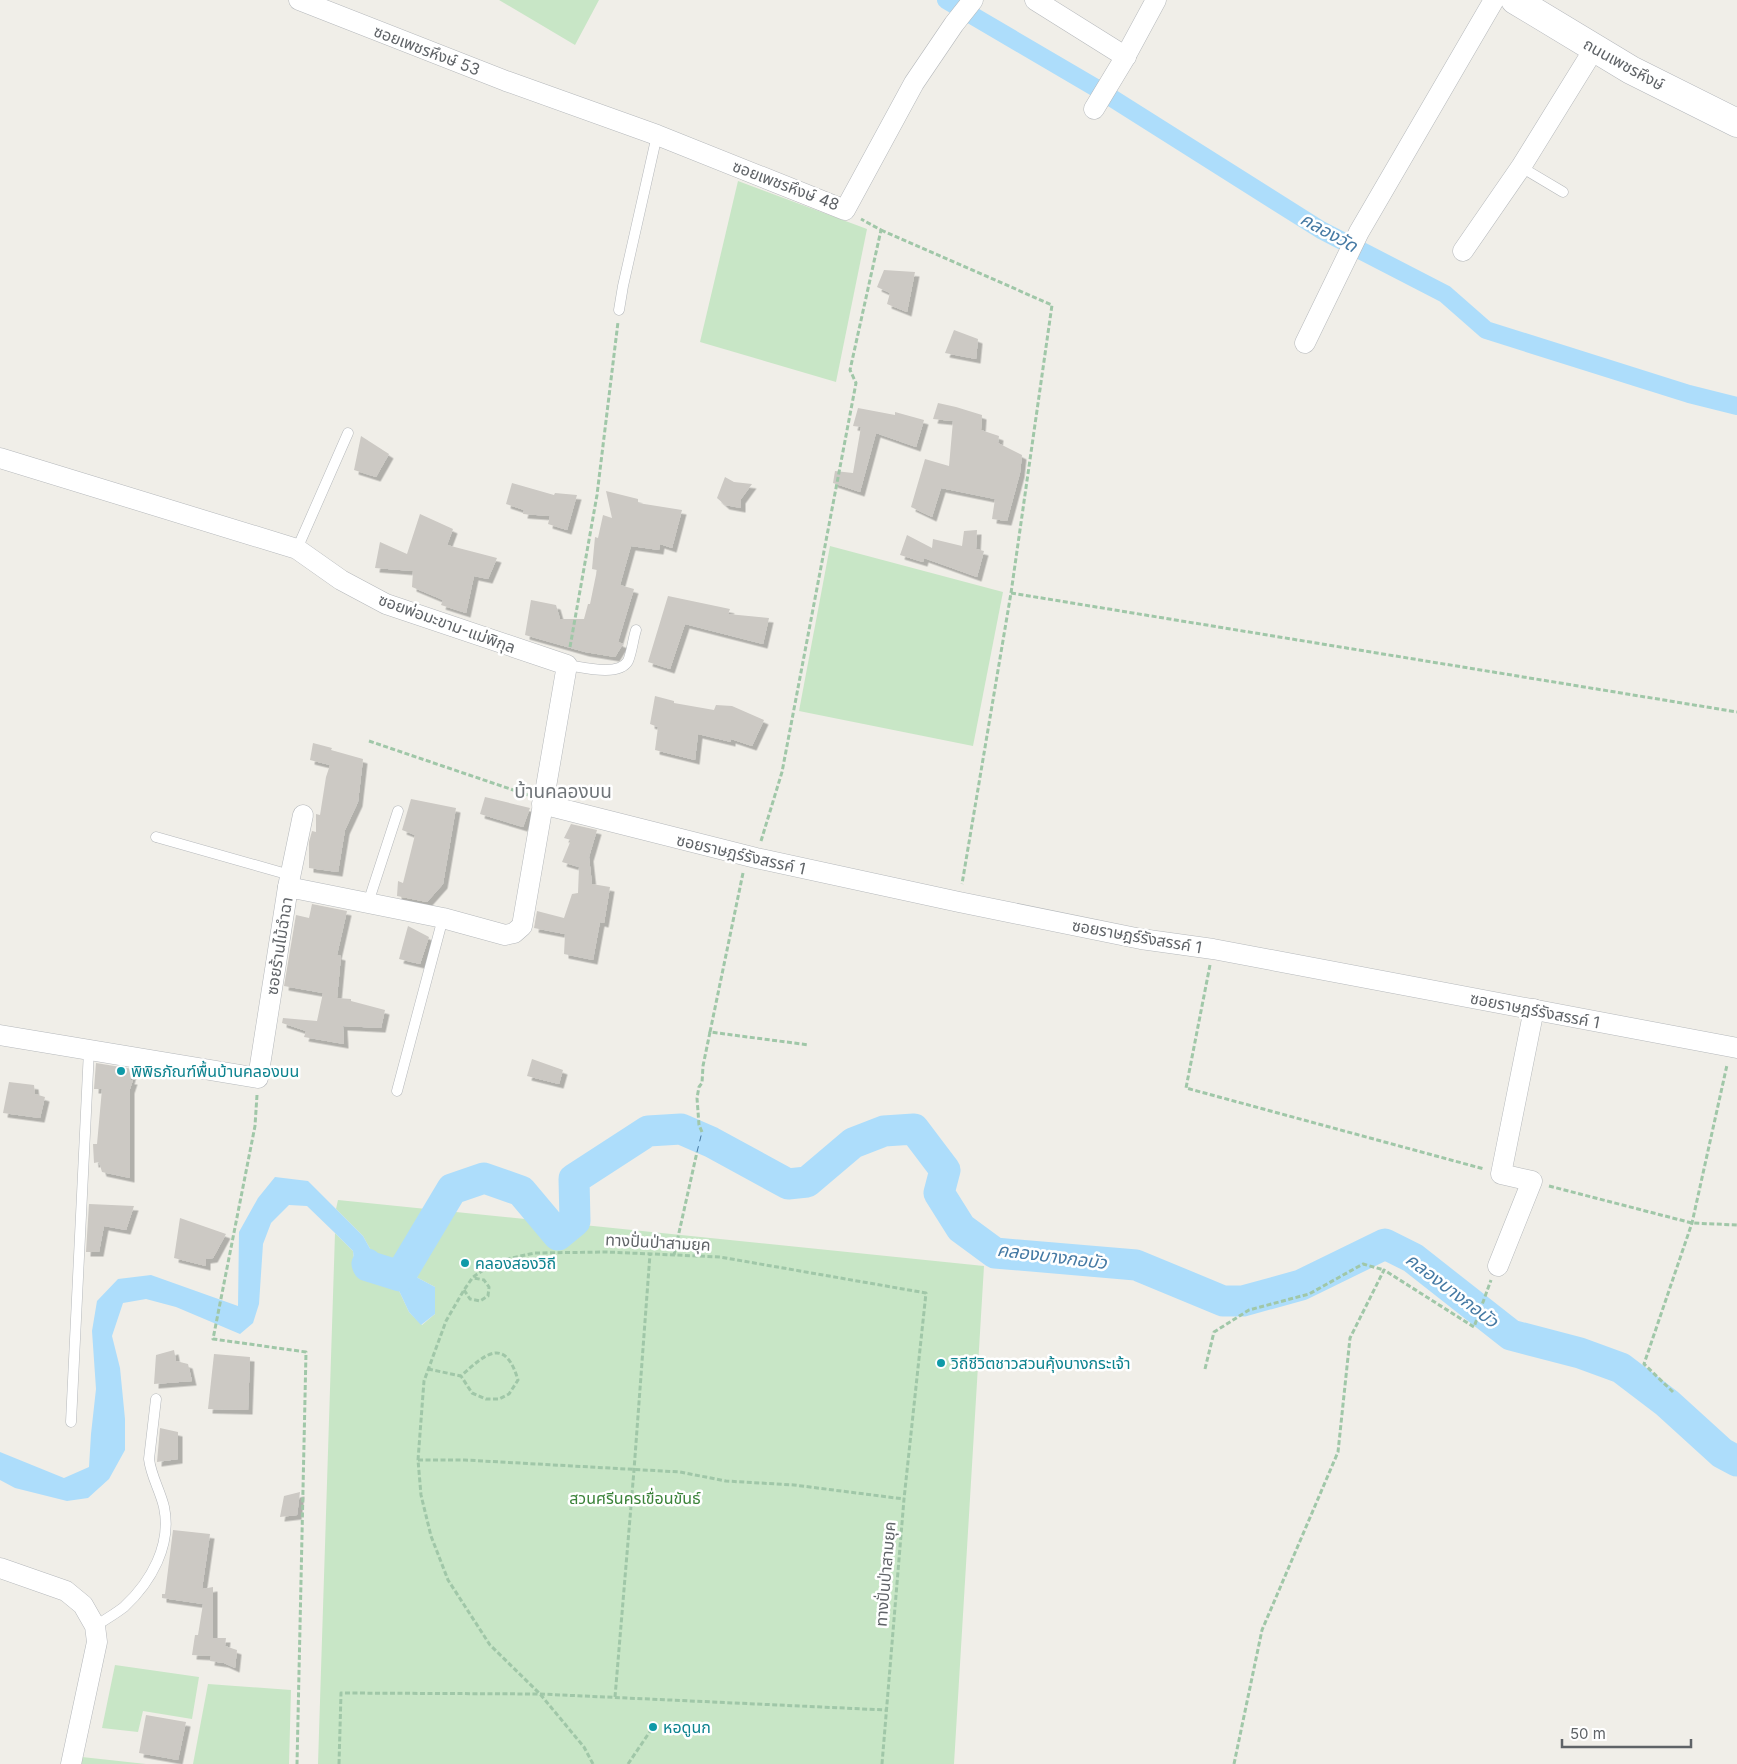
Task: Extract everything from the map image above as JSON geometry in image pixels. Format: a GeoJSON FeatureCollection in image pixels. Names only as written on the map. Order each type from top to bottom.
{"type":"FeatureCollection","features":[{"type":"Feature","properties":{"kind":"main road","name":"ถนนเพชรหึงษ์"},"geometry":{"type":"LineString","coordinates":[[1515,0],[1631,70],[1737,123]]}},
{"type":"Feature","properties":{"kind":"street","name":"ซอยเพชรหึงษ์ 53"},"geometry":{"type":"LineString","coordinates":[[299,0],[555,98]]}},
{"type":"Feature","properties":{"kind":"street","name":"ซอยเพชรหึงษ์ 48"},"geometry":{"type":"LineString","coordinates":[[555,98],[657,135],[845,210],[914,83],[954,24],[973,0]]}},
{"type":"Feature","properties":{"kind":"street"},"geometry":{"type":"LineString","coordinates":[[1035,0],[1124,59]]}},
{"type":"Feature","properties":{"kind":"street"},"geometry":{"type":"LineString","coordinates":[[1094,109],[1156,0]]}},
{"type":"Feature","properties":{"kind":"street"},"geometry":{"type":"LineString","coordinates":[[1305,343],[1359,232],[1494,0]]}},
{"type":"Feature","properties":{"kind":"street"},"geometry":{"type":"LineString","coordinates":[[1463,251],[1522,167],[1594,49]]}},
{"type":"Feature","properties":{"kind":"street","name":"ซอยพ่อมะขาม-แม่พิกุล"},"geometry":{"type":"LineString","coordinates":[[0,458],[297,549],[341,580],[386,604],[567,665]]}},
{"type":"Feature","properties":{"kind":"street"},"geometry":{"type":"LineString","coordinates":[[542,802],[567,665]]}},
{"type":"Feature","properties":{"kind":"street","name":"ซอยราษฎร์รังสรรค์ 1"},"geometry":{"type":"LineString","coordinates":[[542,802],[751,857],[959,902],[1142,939],[1213,950],[1734,1047]]}},
{"type":"Feature","properties":{"kind":"street","name":"ซอยร้านไม้ฉำฉา"},"geometry":{"type":"LineString","coordinates":[[258,1078],[289,881],[368,903],[443,918],[505,935],[514,933],[522,926],[542,802]]}},
{"type":"Feature","properties":{"kind":"street"},"geometry":{"type":"LineString","coordinates":[[289,881],[303,815]]}},
{"type":"Feature","properties":{"kind":"street"},"geometry":{"type":"LineString","coordinates":[[1498,1266],[1532,1181],[1502,1174],[1534,1009]]}},
{"type":"Feature","properties":{"kind":"street"},"geometry":{"type":"LineString","coordinates":[[0,1035],[258,1078]]}},
{"type":"Feature","properties":{"kind":"street"},"geometry":{"type":"LineString","coordinates":[[0,1568],[66,1591],[83,1605],[95,1626],[96,1642],[71,1764]]}},
{"type":"Feature","properties":{"kind":"lane"},"geometry":{"type":"LineString","coordinates":[[619,310],[622,286],[657,135]]}},
{"type":"Feature","properties":{"kind":"lane"},"geometry":{"type":"LineString","coordinates":[[1522,167],[1564,192]]}},
{"type":"Feature","properties":{"kind":"lane"},"geometry":{"type":"LineString","coordinates":[[297,549],[348,433]]}},
{"type":"Feature","properties":{"kind":"lane"},"geometry":{"type":"LineString","coordinates":[[567,665],[606,670],[619,668],[628,662],[636,630]]}},
{"type":"Feature","properties":{"kind":"lane"},"geometry":{"type":"LineString","coordinates":[[368,903],[398,811]]}},
{"type":"Feature","properties":{"kind":"lane"},"geometry":{"type":"LineString","coordinates":[[156,837],[289,881]]}},
{"type":"Feature","properties":{"kind":"lane"},"geometry":{"type":"LineString","coordinates":[[397,1091],[443,918]]}},
{"type":"Feature","properties":{"kind":"lane"},"geometry":{"type":"LineString","coordinates":[[71,1422],[89,1050]]}},
{"type":"Feature","properties":{"kind":"lane"},"geometry":{"type":"LineString","coordinates":[[95,1626],[122,1608],[138,1593],[153,1571],[162,1550],[166,1528],[164,1510],[161,1493],[150,1468],[149,1459],[156,1399]]}},
{"type":"Feature","properties":{"kind":"path"},"geometry":{"type":"LineString","coordinates":[[845,210],[881,230],[1052,306],[1011,593],[959,902]]}},
{"type":"Feature","properties":{"kind":"path"},"geometry":{"type":"LineString","coordinates":[[702,1132],[699,1125],[696,1098],[702,1083],[703,1066],[710,1032],[751,857],[782,772],[856,383],[850,370],[881,230]]}},
{"type":"Feature","properties":{"kind":"path"},"geometry":{"type":"LineString","coordinates":[[567,665],[598,495],[619,310]]}},
{"type":"Feature","properties":{"kind":"path"},"geometry":{"type":"LineString","coordinates":[[1011,593],[1737,712]]}},
{"type":"Feature","properties":{"kind":"path"},"geometry":{"type":"LineString","coordinates":[[370,741],[542,802]]}},
{"type":"Feature","properties":{"kind":"path"},"geometry":{"type":"LineString","coordinates":[[1213,950],[1186,1088],[1502,1174]]}},
{"type":"Feature","properties":{"kind":"path"},"geometry":{"type":"LineString","coordinates":[[710,1032],[808,1045]]}},
{"type":"Feature","properties":{"kind":"path"},"geometry":{"type":"LineString","coordinates":[[1673,1392],[1644,1364],[1692,1223],[1734,1047]]}},
{"type":"Feature","properties":{"kind":"path"},"geometry":{"type":"LineString","coordinates":[[258,1078],[255,1126],[213,1339],[306,1352],[297,1764]]}},
{"type":"Feature","properties":{"kind":"path"},"geometry":{"type":"LineString","coordinates":[[674,1255],[697,1152]]}},
{"type":"Feature","properties":{"kind":"path"},"geometry":{"type":"LineString","coordinates":[[1532,1181],[1692,1223],[1737,1225]]}},
{"type":"Feature","properties":{"kind":"path","name":"ทางปั่นป่าสามยุค"},"geometry":{"type":"LineString","coordinates":[[593,1764],[584,1747],[540,1694],[490,1645],[448,1580],[429,1528],[421,1494],[418,1460],[424,1381],[446,1321],[464,1290],[474,1278],[497,1260],[535,1253],[607,1252],[720,1257],[926,1293],[904,1499],[882,1764]]}},
{"type":"Feature","properties":{"kind":"path"},"geometry":{"type":"LineString","coordinates":[[615,1697],[650,1254]]}},
{"type":"Feature","properties":{"kind":"path"},"geometry":{"type":"LineString","coordinates":[[1205,1369],[1214,1332],[1249,1310],[1309,1294],[1363,1264],[1384,1270],[1474,1327],[1488,1287],[1498,1266]]}},
{"type":"Feature","properties":{"kind":"path"},"geometry":{"type":"LineString","coordinates":[[1234,1764],[1262,1630],[1338,1452],[1350,1338],[1384,1270]]}},
{"type":"Feature","properties":{"kind":"path"},"geometry":{"type":"LineString","coordinates":[[464,1290],[470,1299],[480,1301],[488,1296],[490,1287],[484,1280],[474,1278]]}},
{"type":"Feature","properties":{"kind":"path"},"geometry":{"type":"LineString","coordinates":[[428,1369],[461,1376],[472,1392],[486,1399],[499,1399],[509,1394],[518,1380],[514,1366],[506,1356],[496,1352],[483,1356],[461,1376]]}},
{"type":"Feature","properties":{"kind":"path"},"geometry":{"type":"LineString","coordinates":[[418,1460],[464,1460],[680,1472],[726,1481],[794,1485],[904,1499]]}},
{"type":"Feature","properties":{"kind":"path"},"geometry":{"type":"LineString","coordinates":[[339,1764],[341,1693],[540,1694],[886,1710]]}},
{"type":"Feature","properties":{"kind":"path"},"geometry":{"type":"LineString","coordinates":[[628,1764],[651,1730]]}},
{"type":"Feature","properties":{"kind":"green space"},"geometry":{"type":"Polygon","coordinates":[[[499,0],[599,0],[575,45],[499,0]]]}},
{"type":"Feature","properties":{"kind":"green space"},"geometry":{"type":"Polygon","coordinates":[[[738,181],[867,229],[836,382],[700,342],[738,181]]]}},
{"type":"Feature","properties":{"kind":"green space"},"geometry":{"type":"Polygon","coordinates":[[[830,546],[1003,592],[973,746],[799,711],[830,546]]]}},
{"type":"Feature","properties":{"kind":"green space","name":"สวนศรีนครเขื่อนขันธ์"},"geometry":{"type":"Polygon","coordinates":[[[338,1200],[984,1266],[954,1764],[318,1764],[335,1233],[353,1251],[355,1269],[394,1280],[409,1312],[422,1325],[435,1314],[435,1287],[373,1254],[363,1236],[336,1209],[338,1200]]]}},
{"type":"Feature","properties":{"kind":"green space"},"geometry":{"type":"Polygon","coordinates":[[[115,1665],[199,1677],[192,1719],[143,1711],[138,1732],[102,1728],[115,1665]]]}},
{"type":"Feature","properties":{"kind":"green space"},"geometry":{"type":"Polygon","coordinates":[[[208,1684],[291,1690],[289,1764],[193,1764],[208,1684]]]}},
{"type":"Feature","properties":{"kind":"green space"},"geometry":{"type":"Polygon","coordinates":[[[82,1757],[146,1764],[81,1764],[82,1757]]]}},
{"type":"Feature","properties":{"kind":"water"},"geometry":{"type":"Polygon","coordinates":[[[275,1177],[308,1181],[363,1236],[373,1254],[435,1287],[435,1314],[421,1325],[409,1312],[394,1280],[355,1269],[353,1251],[335,1233],[307,1206],[289,1205],[271,1223],[263,1244],[259,1304],[253,1323],[240,1334],[176,1307],[146,1299],[123,1303],[112,1336],[120,1368],[125,1419],[125,1450],[109,1479],[88,1498],[67,1501],[15,1488],[0,1480],[0,1452],[64,1478],[89,1467],[96,1389],[92,1331],[97,1301],[118,1279],[151,1275],[238,1306],[239,1232],[258,1198],[275,1177]]]}},
{"type":"Feature","properties":{"kind":"building"},"geometry":{"type":"Polygon","coordinates":[[[884,270],[915,272],[907,312],[887,304],[890,293],[877,287],[884,270]]]}},
{"type":"Feature","properties":{"kind":"building"},"geometry":{"type":"Polygon","coordinates":[[[954,330],[978,339],[976,359],[945,353],[954,330]]]}},
{"type":"Feature","properties":{"kind":"building"},"geometry":{"type":"Polygon","coordinates":[[[938,403],[982,415],[981,430],[999,436],[998,443],[1022,455],[1020,473],[1007,521],[992,519],[995,499],[941,488],[932,517],[911,507],[925,459],[949,466],[953,421],[933,419],[938,403]]]}},
{"type":"Feature","properties":{"kind":"building"},"geometry":{"type":"Polygon","coordinates":[[[858,408],[895,415],[895,412],[924,420],[916,447],[876,433],[860,492],[833,483],[835,471],[853,473],[861,427],[853,426],[858,408]]]}},
{"type":"Feature","properties":{"kind":"building"},"geometry":{"type":"Polygon","coordinates":[[[361,436],[389,454],[376,477],[354,470],[361,436]]]}},
{"type":"Feature","properties":{"kind":"building"},"geometry":{"type":"Polygon","coordinates":[[[725,477],[734,482],[752,484],[741,499],[741,508],[725,505],[717,498],[725,477]]]}},
{"type":"Feature","properties":{"kind":"building"},"geometry":{"type":"Polygon","coordinates":[[[512,483],[554,495],[555,493],[577,495],[567,530],[548,524],[550,516],[523,514],[524,510],[506,504],[512,483]]]}},
{"type":"Feature","properties":{"kind":"building"},"geometry":{"type":"Polygon","coordinates":[[[606,491],[638,499],[638,503],[682,510],[672,548],[660,544],[659,550],[631,546],[620,585],[634,589],[618,642],[623,644],[615,657],[585,652],[525,635],[531,600],[556,605],[560,619],[584,619],[588,604],[590,604],[597,570],[592,569],[595,537],[598,538],[603,515],[612,518],[606,491]]]}},
{"type":"Feature","properties":{"kind":"building"},"geometry":{"type":"Polygon","coordinates":[[[420,514],[453,529],[447,545],[497,558],[488,579],[474,576],[466,613],[441,605],[443,600],[412,587],[413,571],[375,568],[380,542],[407,554],[420,514]]]}},
{"type":"Feature","properties":{"kind":"building"},"geometry":{"type":"Polygon","coordinates":[[[977,530],[976,549],[984,551],[977,577],[924,558],[923,562],[900,555],[907,535],[932,548],[933,539],[962,546],[964,531],[977,530]]]}},
{"type":"Feature","properties":{"kind":"building"},"geometry":{"type":"Polygon","coordinates":[[[668,596],[730,609],[728,614],[769,618],[763,644],[685,624],[670,669],[648,662],[668,596]]]}},
{"type":"Feature","properties":{"kind":"building"},"geometry":{"type":"Polygon","coordinates":[[[655,696],[674,701],[674,703],[714,710],[716,705],[732,706],[764,720],[752,746],[731,739],[731,742],[698,734],[695,760],[655,750],[658,727],[650,724],[655,696]]]}},
{"type":"Feature","properties":{"kind":"building"},"geometry":{"type":"Polygon","coordinates":[[[313,743],[363,759],[358,802],[345,830],[338,872],[309,868],[309,842],[312,831],[316,832],[316,814],[320,815],[326,777],[330,765],[310,760],[313,743]]]}},
{"type":"Feature","properties":{"kind":"building"},"geometry":{"type":"Polygon","coordinates":[[[485,797],[530,808],[523,827],[480,814],[485,797]]]}},
{"type":"Feature","properties":{"kind":"building"},"geometry":{"type":"Polygon","coordinates":[[[411,799],[456,808],[443,884],[427,902],[397,896],[398,881],[403,883],[415,835],[402,830],[411,799]]]}},
{"type":"Feature","properties":{"kind":"building"},"geometry":{"type":"Polygon","coordinates":[[[571,824],[597,830],[589,857],[592,884],[610,887],[604,923],[600,922],[593,960],[564,954],[565,934],[534,928],[537,911],[564,918],[572,894],[578,893],[579,867],[562,862],[571,840],[564,838],[571,824]]]}},
{"type":"Feature","properties":{"kind":"building"},"geometry":{"type":"Polygon","coordinates":[[[312,904],[347,911],[337,955],[341,956],[337,998],[351,999],[351,1001],[385,1010],[381,1028],[343,1026],[344,1044],[304,1037],[306,1031],[282,1023],[283,1018],[317,1021],[323,993],[284,986],[296,915],[309,918],[312,904]]]}},
{"type":"Feature","properties":{"kind":"building"},"geometry":{"type":"Polygon","coordinates":[[[408,926],[429,937],[420,964],[399,959],[408,926]]]}},
{"type":"Feature","properties":{"kind":"building"},"geometry":{"type":"Polygon","coordinates":[[[532,1059],[563,1070],[559,1084],[527,1076],[532,1059]]]}},
{"type":"Feature","properties":{"kind":"building"},"geometry":{"type":"Polygon","coordinates":[[[96,1063],[133,1069],[130,1080],[133,1080],[130,1089],[130,1178],[102,1172],[99,1162],[94,1163],[93,1144],[97,1144],[102,1089],[94,1089],[96,1063]]]}},
{"type":"Feature","properties":{"kind":"building"},"geometry":{"type":"Polygon","coordinates":[[[9,1082],[34,1085],[35,1094],[45,1097],[40,1118],[3,1113],[9,1082]]]}},
{"type":"Feature","properties":{"kind":"building"},"geometry":{"type":"Polygon","coordinates":[[[89,1204],[134,1206],[126,1230],[104,1226],[99,1252],[86,1252],[89,1204]]]}},
{"type":"Feature","properties":{"kind":"building"},"geometry":{"type":"Polygon","coordinates":[[[180,1218],[226,1234],[213,1258],[206,1259],[206,1266],[174,1258],[180,1218]]]}},
{"type":"Feature","properties":{"kind":"building"},"geometry":{"type":"Polygon","coordinates":[[[174,1350],[176,1361],[188,1364],[192,1381],[154,1384],[156,1355],[174,1350]]]}},
{"type":"Feature","properties":{"kind":"building"},"geometry":{"type":"Polygon","coordinates":[[[214,1354],[250,1357],[248,1410],[208,1409],[214,1354]]]}},
{"type":"Feature","properties":{"kind":"building"},"geometry":{"type":"Polygon","coordinates":[[[160,1428],[178,1432],[178,1459],[157,1462],[160,1428]]]}},
{"type":"Feature","properties":{"kind":"building"},"geometry":{"type":"Polygon","coordinates":[[[300,1492],[297,1515],[280,1517],[284,1496],[300,1492]]]}},
{"type":"Feature","properties":{"kind":"building"},"geometry":{"type":"Polygon","coordinates":[[[173,1530],[210,1534],[202,1589],[213,1587],[213,1638],[226,1638],[225,1646],[237,1650],[235,1668],[224,1663],[210,1661],[211,1656],[192,1655],[195,1635],[198,1635],[203,1604],[162,1598],[162,1594],[165,1594],[173,1530]]]}},
{"type":"Feature","properties":{"kind":"building"},"geometry":{"type":"Polygon","coordinates":[[[146,1715],[186,1722],[178,1760],[139,1753],[146,1715]]]}},
{"type":"Feature","properties":{"kind":"waterway","name":"คลองวัด"},"geometry":{"type":"LineString","coordinates":[[946,0],[1096,88],[1321,230],[1445,294],[1486,330],[1689,394],[1737,406]]}},
{"type":"Feature","properties":{"kind":"waterway","name":"คลองบางกอบัว"},"geometry":{"type":"LineString","coordinates":[[367,1264],[368,1266],[400,1276],[452,1189],[484,1178],[521,1191],[558,1235],[575,1221],[574,1179],[648,1131],[681,1129],[711,1142],[788,1184],[807,1182],[853,1143],[884,1131],[914,1129],[945,1170],[939,1193],[961,1228],[995,1253],[1136,1265],[1223,1301],[1243,1301],[1301,1285],[1385,1244],[1413,1258],[1511,1335],[1580,1353],[1621,1368],[1667,1403],[1722,1453],[1737,1461]]}},
{"type":"Feature","properties":{"kind":"ferry route"},"geometry":{"type":"LineString","coordinates":[[697,1152],[702,1132]]}},
{"type":"Feature","properties":{"kind":"place","name":"พิพิธภัณฑ์พื้นบ้านคลองบน"},"geometry":{"type":"Point","coordinates":[121,1071]}},
{"type":"Feature","properties":{"kind":"place","name":"คลองสองวิถี"},"geometry":{"type":"Point","coordinates":[465,1263]}},
{"type":"Feature","properties":{"kind":"place","name":"วิถีชีวิตชาวสวนคุ้งบางกระเจ้า"},"geometry":{"type":"Point","coordinates":[941,1363]}},
{"type":"Feature","properties":{"kind":"place","name":"หอดูนก"},"geometry":{"type":"Point","coordinates":[653,1727]}},
{"type":"Feature","properties":{"kind":"district","name":"บ้านคลองบน"},"geometry":{"type":"Point","coordinates":[563,791]}}]}
